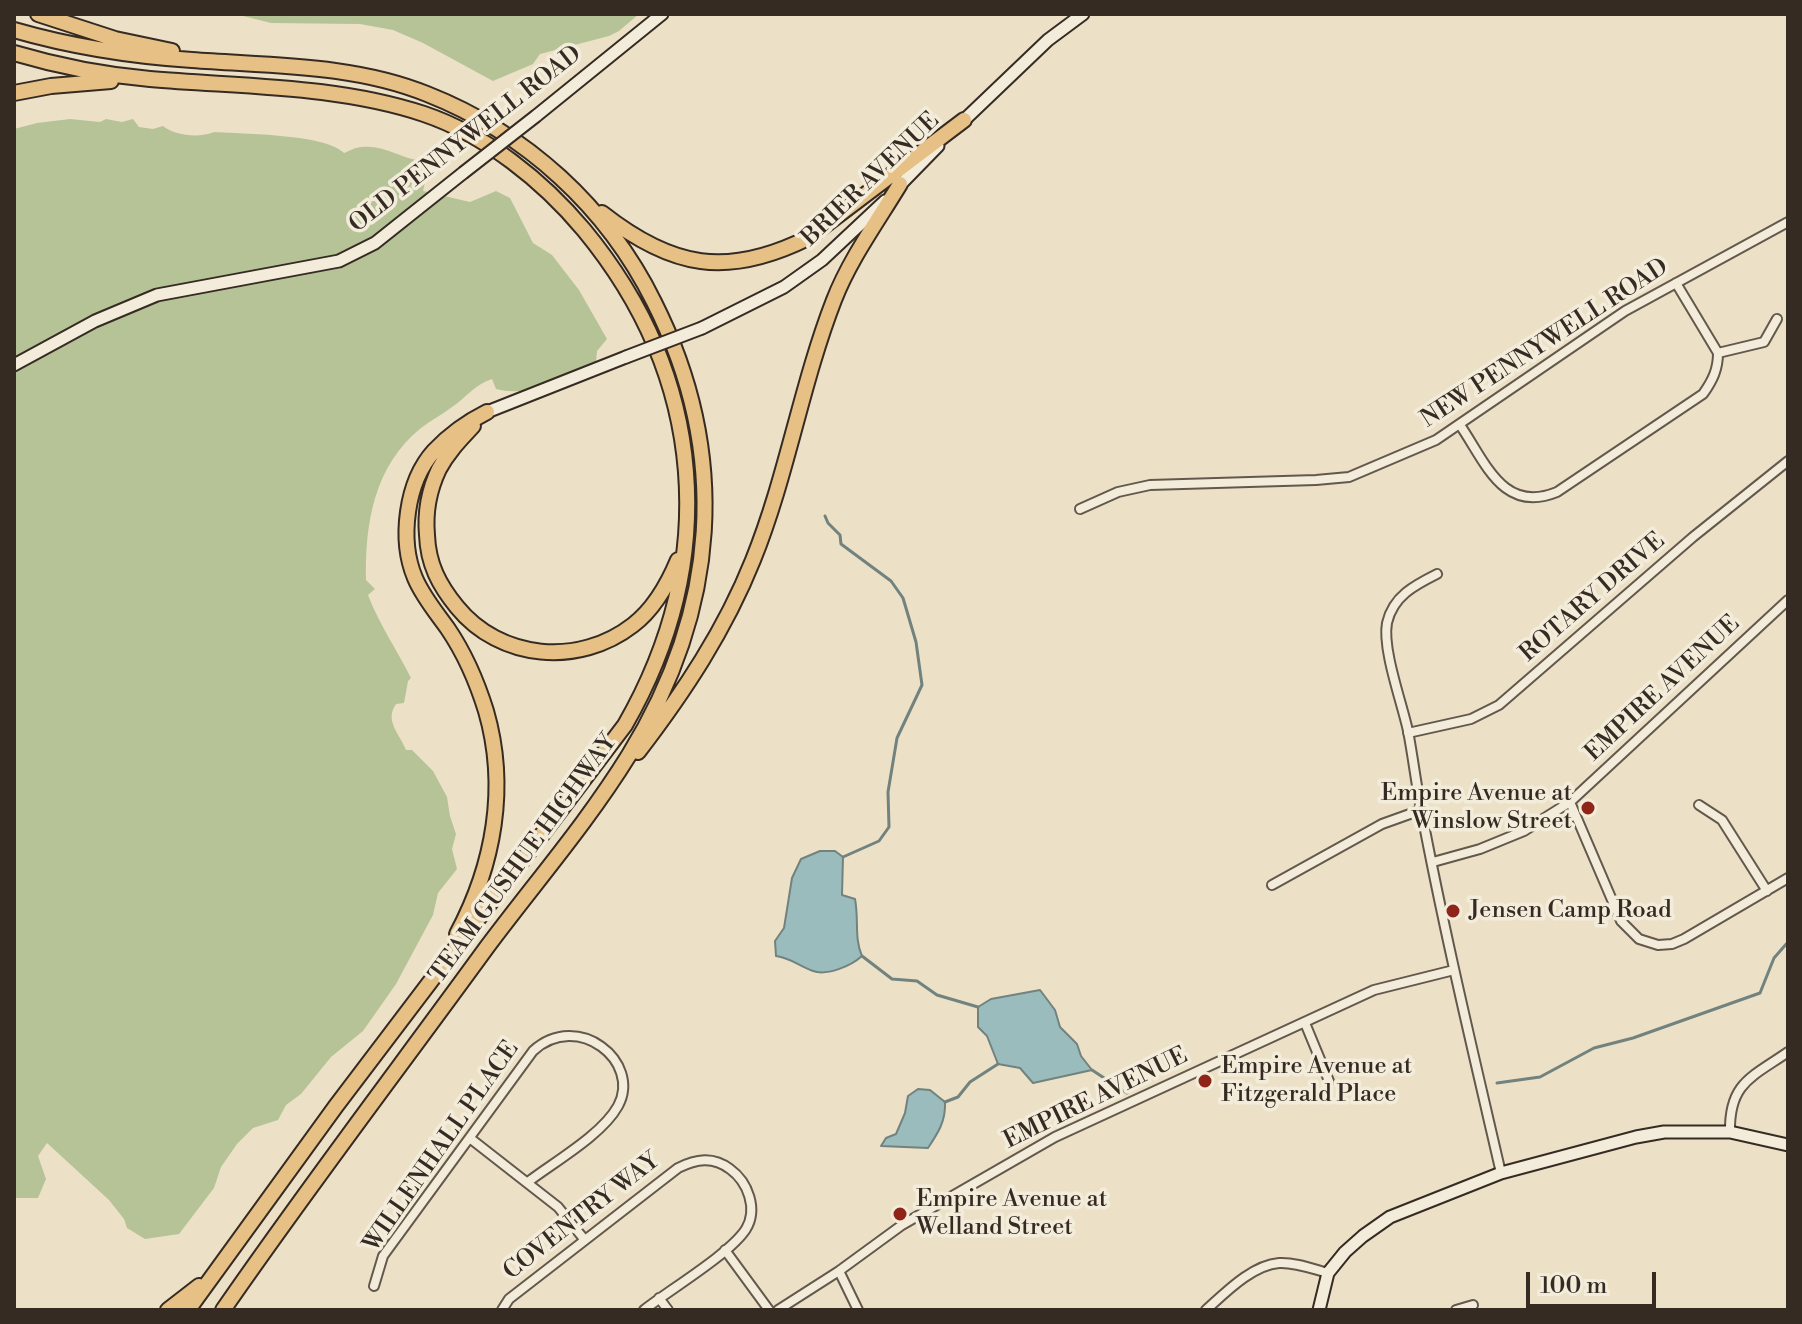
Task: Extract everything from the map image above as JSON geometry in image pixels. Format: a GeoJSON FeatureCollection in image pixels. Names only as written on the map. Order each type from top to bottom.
{"type":"FeatureCollection","features":[{"type":"Feature","properties":{"kind":"highway"},"geometry":{"type":"LineString","coordinates":[[38,14],[115,39],[231,63]]}},
{"type":"Feature","properties":{"kind":"highway","name":"TEAM GUSHUE HIGHWAY"},"geometry":{"type":"LineString","coordinates":[[14,30],[47,40],[117,53],[323,69],[375,78],[426,93],[476,116],[547,163],[594,212],[634,265],[670,335],[688,383],[698,424],[706,492],[706,523],[697,589],[680,652],[644,728],[597,802],[298,1202],[223,1310]]}},
{"type":"Feature","properties":{"kind":"highway","name":"TEAM GUSHUE HIGHWAY"},"geometry":{"type":"LineString","coordinates":[[14,53],[90,72],[147,79],[324,90],[427,115],[489,147],[546,190],[613,268],[643,319],[659,358],[678,417],[686,467],[685,537],[678,595],[670,626],[643,693],[602,758],[438,971],[188,1310]]}},
{"type":"Feature","properties":{"kind":"highway"},"geometry":{"type":"LineString","coordinates":[[14,93],[51,86],[147,79]]}},
{"type":"Feature","properties":{"kind":"highway"},"geometry":{"type":"LineString","coordinates":[[571,187],[645,244],[685,260],[723,263],[753,259],[781,252],[808,238],[964,120]]}},
{"type":"Feature","properties":{"kind":"highway"},"geometry":{"type":"LineString","coordinates":[[597,802],[664,718],[724,625],[775,502],[823,330],[835,298],[850,265],[900,184]]}},
{"type":"Feature","properties":{"kind":"highway"},"geometry":{"type":"LineString","coordinates":[[487,412],[456,444],[438,470],[428,504],[426,525],[427,545],[437,581],[463,614],[497,640],[518,648],[561,653],[581,650],[617,636],[640,619],[657,599],[677,562],[685,537]]}},
{"type":"Feature","properties":{"kind":"highway"},"geometry":{"type":"LineString","coordinates":[[438,971],[469,912],[482,878],[495,820],[497,766],[487,713],[471,669],[448,629],[425,598],[414,575],[409,557],[407,520],[415,487],[432,453],[453,432],[487,412]]}},
{"type":"Feature","properties":{"kind":"highway"},"geometry":{"type":"LineString","coordinates":[[168,1310],[215,1273]]}},
{"type":"Feature","properties":{"kind":"street","name":"OLD PENNYWELL ROAD"},"geometry":{"type":"LineString","coordinates":[[14,365],[95,321],[157,295],[193,286],[298,270],[351,256],[375,243],[662,14]]}},
{"type":"Feature","properties":{"kind":"street","name":"BRIER AVENUE"},"geometry":{"type":"LineString","coordinates":[[487,412],[702,328],[784,287],[853,234],[964,120],[1048,40],[1083,14]]}},
{"type":"Feature","properties":{"kind":"street","name":"NEW PENNYWELL ROAD"},"geometry":{"type":"LineString","coordinates":[[1080,509],[1118,492],[1150,485],[1349,477],[1436,440],[1612,319],[1788,222]]}},
{"type":"Feature","properties":{"kind":"street"},"geometry":{"type":"LineString","coordinates":[[1460,425],[1497,480],[1508,491],[1525,499],[1542,498],[1557,492],[1703,394],[1715,375],[1718,353],[1676,283]]}},
{"type":"Feature","properties":{"kind":"street"},"geometry":{"type":"LineString","coordinates":[[1718,353],[1764,342],[1777,319]]}},
{"type":"Feature","properties":{"kind":"street","name":"ROTARY DRIVE"},"geometry":{"type":"LineString","coordinates":[[1408,733],[1471,719],[1499,705],[1693,537],[1788,461]]}},
{"type":"Feature","properties":{"kind":"street"},"geometry":{"type":"LineString","coordinates":[[1437,574],[1412,587],[1399,599],[1387,624],[1388,650],[1408,733],[1454,970],[1501,1173]]}},
{"type":"Feature","properties":{"kind":"street","name":"EMPIRE AVENUE"},"geometry":{"type":"LineString","coordinates":[[1433,862],[1480,849],[1516,834],[1570,802],[1788,600]]}},
{"type":"Feature","properties":{"kind":"street"},"geometry":{"type":"LineString","coordinates":[[1570,802],[1621,921],[1639,939],[1658,945],[1678,942],[1788,878]]}},
{"type":"Feature","properties":{"kind":"street"},"geometry":{"type":"LineString","coordinates":[[1699,805],[1722,820],[1767,891]]}},
{"type":"Feature","properties":{"kind":"street"},"geometry":{"type":"LineString","coordinates":[[1272,885],[1382,824],[1421,810]]}},
{"type":"Feature","properties":{"kind":"street","name":"EMPIRE AVENUE"},"geometry":{"type":"LineString","coordinates":[[778,1310],[902,1225],[1055,1137],[1374,990],[1454,970]]}},
{"type":"Feature","properties":{"kind":"street"},"geometry":{"type":"LineString","coordinates":[[1305,1023],[1329,1081]]}},
{"type":"Feature","properties":{"kind":"street","name":"WILLENHALL PLACE"},"geometry":{"type":"LineString","coordinates":[[374,1286],[383,1256],[533,1051],[549,1039],[564,1034],[576,1035],[609,1053],[622,1078],[620,1103],[613,1114],[589,1136],[528,1182]]}},
{"type":"Feature","properties":{"kind":"street"},"geometry":{"type":"LineString","coordinates":[[1730,1132],[1730,1114],[1735,1095],[1747,1080],[1788,1052]]}},
{"type":"Feature","properties":{"kind":"street"},"geometry":{"type":"LineString","coordinates":[[1319,1310],[1328,1273],[1345,1252],[1390,1217],[1501,1173],[1636,1137],[1690,1130],[1730,1132],[1788,1145]]}},
{"type":"Feature","properties":{"kind":"street"},"geometry":{"type":"LineString","coordinates":[[471,1139],[558,1207],[584,1239]]}},
{"type":"Feature","properties":{"kind":"street","name":"COVENTRY WAY"},"geometry":{"type":"LineString","coordinates":[[502,1310],[509,1299],[678,1168],[693,1160],[710,1160],[726,1166],[744,1184],[752,1206],[751,1219],[744,1232],[725,1250],[644,1310]]}},
{"type":"Feature","properties":{"kind":"street"},"geometry":{"type":"LineString","coordinates":[[725,1250],[769,1310]]}},
{"type":"Feature","properties":{"kind":"street"},"geometry":{"type":"LineString","coordinates":[[1206,1310],[1246,1278],[1273,1264],[1283,1263],[1328,1273]]}},
{"type":"Feature","properties":{"kind":"street"},"geometry":{"type":"LineString","coordinates":[[839,1271],[858,1310]]}},
{"type":"Feature","properties":{"kind":"street"},"geometry":{"type":"LineString","coordinates":[[659,1298],[668,1310]]}},
{"type":"Feature","properties":{"kind":"street"},"geometry":{"type":"LineString","coordinates":[[1456,1310],[1473,1305]]}},
{"type":"Feature","properties":{"kind":"green space"},"geometry":{"type":"Polygon","coordinates":[[[195,14],[639,14],[609,36],[540,54],[533,64],[493,81],[393,30],[360,24],[271,23],[239,15],[195,14]]]}},
{"type":"Feature","properties":{"kind":"green space"},"geometry":{"type":"Polygon","coordinates":[[[70,119],[122,122],[133,119],[139,127],[153,129],[163,126],[188,135],[214,132],[283,136],[320,142],[344,153],[370,147],[424,161],[427,174],[423,191],[470,202],[496,191],[510,198],[533,243],[552,255],[579,290],[607,339],[597,351],[596,361],[548,385],[509,391],[496,389],[492,379],[480,384],[421,428],[392,460],[371,517],[366,580],[375,589],[368,595],[411,678],[404,703],[396,704],[393,710],[392,722],[406,750],[412,750],[433,771],[447,797],[456,834],[452,849],[457,869],[438,893],[433,915],[396,984],[363,1031],[331,1057],[301,1094],[286,1105],[278,1120],[253,1128],[237,1144],[221,1167],[214,1188],[179,1234],[145,1239],[127,1228],[109,1200],[47,1143],[38,1156],[46,1179],[38,1198],[14,1198],[14,129],[70,119]]]}},
{"type":"Feature","properties":{"kind":"water"},"geometry":{"type":"Polygon","coordinates":[[[820,851],[835,851],[843,857],[842,895],[855,899],[862,956],[852,963],[825,972],[813,971],[776,956],[775,941],[784,928],[792,878],[801,859],[820,851]]]}},
{"type":"Feature","properties":{"kind":"water"},"geometry":{"type":"Polygon","coordinates":[[[1040,990],[1055,1010],[1060,1027],[1077,1044],[1081,1056],[1092,1070],[1033,1083],[1020,1068],[998,1064],[987,1036],[978,1027],[978,1007],[991,999],[1040,990]]]}},
{"type":"Feature","properties":{"kind":"water"},"geometry":{"type":"Polygon","coordinates":[[[918,1089],[930,1090],[945,1102],[943,1121],[932,1142],[928,1148],[881,1146],[886,1138],[896,1134],[908,1096],[918,1089]]]}},
{"type":"Feature","properties":{"kind":"waterway"},"geometry":{"type":"LineString","coordinates":[[825,516],[840,535],[841,544],[891,581],[903,598],[916,642],[922,685],[897,738],[888,792],[889,827],[879,841],[843,857]]}},
{"type":"Feature","properties":{"kind":"waterway"},"geometry":{"type":"LineString","coordinates":[[1497,1083],[1540,1077],[1594,1048],[1633,1038],[1760,993],[1774,958],[1788,942]]}},
{"type":"Feature","properties":{"kind":"waterway"},"geometry":{"type":"LineString","coordinates":[[862,956],[892,979],[917,981],[937,995],[978,1007]]}},
{"type":"Feature","properties":{"kind":"waterway"},"geometry":{"type":"LineString","coordinates":[[945,1102],[958,1097],[970,1082],[998,1064]]}},
{"type":"Feature","properties":{"kind":"waterway"},"geometry":{"type":"LineString","coordinates":[[1092,1070],[1127,1093]]}},
{"type":"Feature","properties":{"kind":"place","name":"Empire Avenue at Winslow Street"},"geometry":{"type":"Point","coordinates":[1588,808]}},
{"type":"Feature","properties":{"kind":"place","name":"Jensen Camp Road"},"geometry":{"type":"Point","coordinates":[1453,911]}},
{"type":"Feature","properties":{"kind":"place","name":"Empire Avenue at Fitzgerald Place"},"geometry":{"type":"Point","coordinates":[1205,1081]}},
{"type":"Feature","properties":{"kind":"place","name":"Empire Avenue at Welland Street"},"geometry":{"type":"Point","coordinates":[900,1214]}}]}
